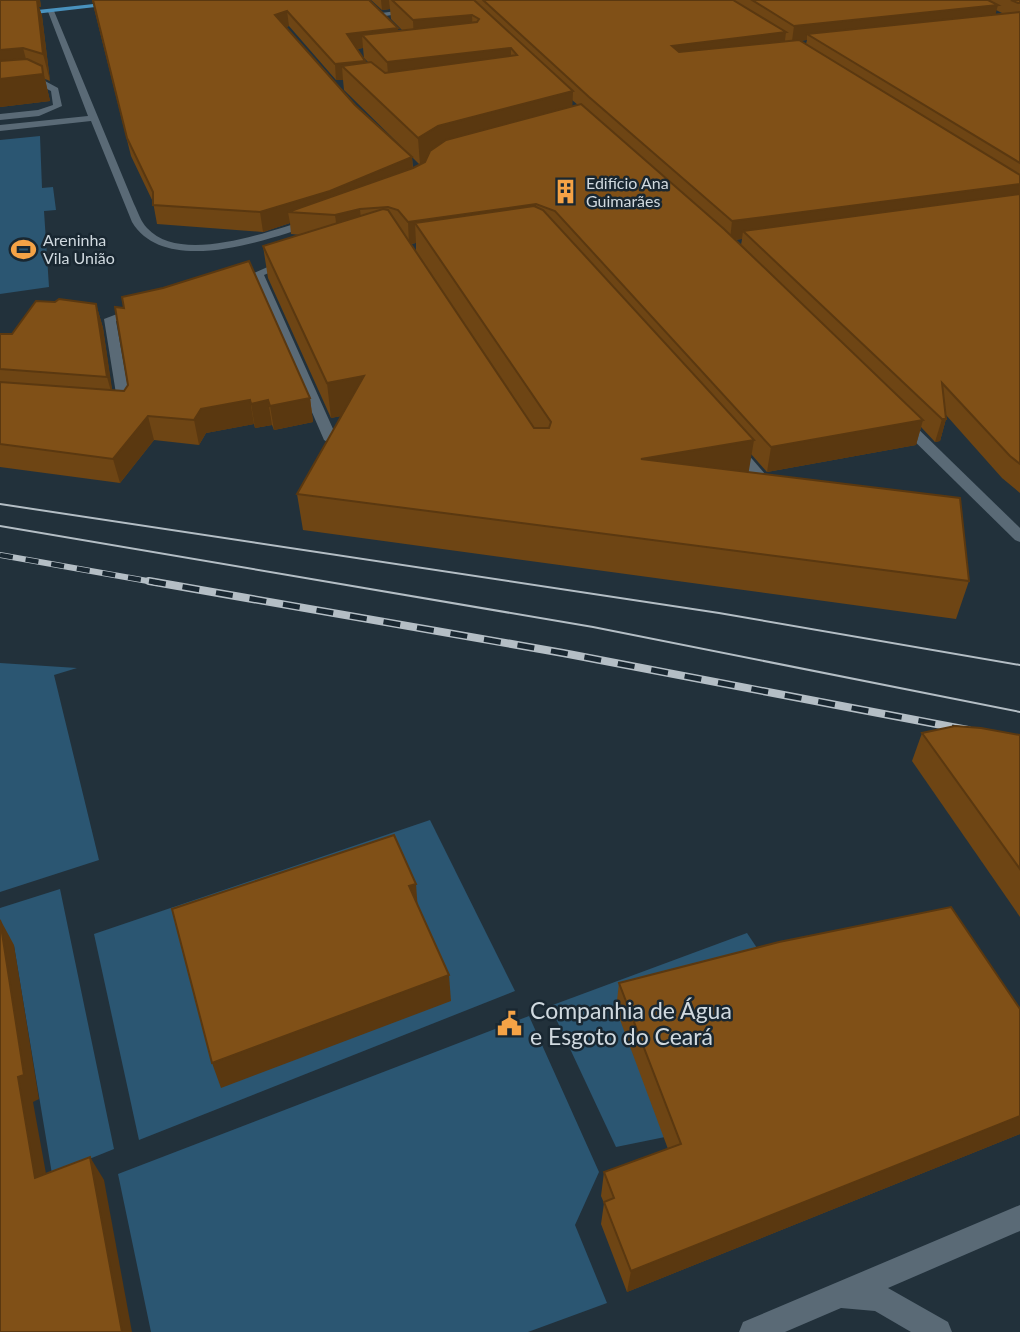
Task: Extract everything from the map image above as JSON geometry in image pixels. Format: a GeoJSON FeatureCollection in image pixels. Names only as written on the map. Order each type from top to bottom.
{"type":"FeatureCollection","features":[{"type":"Feature","properties":{"kind":"main road"},"geometry":{"type":"LineString","coordinates":[[0,9],[84,0]]}},
{"type":"Feature","properties":{"kind":"main road"},"geometry":{"type":"LineString","coordinates":[[0,16],[152,0]]}},
{"type":"Feature","properties":{"kind":"street"},"geometry":{"type":"LineString","coordinates":[[363,0],[387,23]]}},
{"type":"Feature","properties":{"kind":"street"},"geometry":{"type":"LineString","coordinates":[[379,15],[426,9]]}},
{"type":"Feature","properties":{"kind":"street"},"geometry":{"type":"LineString","coordinates":[[50,11],[129,204],[140,226],[149,236],[166,243],[189,246],[266,246],[297,258],[252,275],[331,440]]}},
{"type":"Feature","properties":{"kind":"street"},"geometry":{"type":"LineString","coordinates":[[0,82],[34,78],[43,81],[55,90],[58,106],[40,113],[0,117]]}},
{"type":"Feature","properties":{"kind":"street"},"geometry":{"type":"LineString","coordinates":[[0,128],[95,118]]}},
{"type":"Feature","properties":{"kind":"street"},"geometry":{"type":"LineString","coordinates":[[266,246],[320,218]]}},
{"type":"Feature","properties":{"kind":"street"},"geometry":{"type":"LineString","coordinates":[[111,409],[125,410],[110,319],[148,307]]}},
{"type":"Feature","properties":{"kind":"street"},"geometry":{"type":"LineString","coordinates":[[893,411],[1020,537]]}},
{"type":"Feature","properties":{"kind":"street"},"geometry":{"type":"LineString","coordinates":[[723,435],[760,477]]}},
{"type":"Feature","properties":{"kind":"street"},"geometry":{"type":"LineString","coordinates":[[753,1332],[1020,1218]]}},
{"type":"Feature","properties":{"kind":"street"},"geometry":{"type":"LineString","coordinates":[[841,1294],[878,1298],[938,1332]]}},
{"type":"Feature","properties":{"kind":"shaded area","name":"Areninha Vila União"},"geometry":{"type":"Polygon","coordinates":[[[40,136],[42,188],[53,187],[56,210],[44,211],[49,287],[0,294],[0,140],[40,136]]]}},
{"type":"Feature","properties":{"kind":"shaded area"},"geometry":{"type":"Polygon","coordinates":[[[0,663],[77,668],[54,675],[99,860],[0,892],[0,663]]]}},
{"type":"Feature","properties":{"kind":"shaded area"},"geometry":{"type":"Polygon","coordinates":[[[430,820],[515,991],[139,1140],[94,934],[430,820]]]}},
{"type":"Feature","properties":{"kind":"shaded area"},"geometry":{"type":"Polygon","coordinates":[[[60,889],[114,1149],[52,1174],[14,946],[0,950],[0,908],[60,889]]]}},
{"type":"Feature","properties":{"kind":"shaded area"},"geometry":{"type":"Polygon","coordinates":[[[747,933],[771,969],[665,1137],[616,1147],[550,1006],[747,933]]]}},
{"type":"Feature","properties":{"kind":"shaded area"},"geometry":{"type":"Polygon","coordinates":[[[529,1016],[599,1172],[575,1225],[607,1303],[528,1332],[151,1332],[118,1174],[529,1016]]]}},
{"type":"Feature","properties":{"kind":"building"},"geometry":{"type":"Polygon","coordinates":[[[0,0],[37,0],[43,54],[23,48],[0,50],[0,0]]]}},
{"type":"Feature","properties":{"kind":"building"},"geometry":{"type":"Polygon","coordinates":[[[93,0],[369,0],[398,28],[347,34],[365,61],[335,64],[287,11],[275,15],[355,105],[412,157],[330,191],[260,212],[153,205],[153,192],[127,138],[93,0]]]}},
{"type":"Feature","properties":{"kind":"building"},"geometry":{"type":"Polygon","coordinates":[[[392,0],[474,0],[573,91],[438,126],[418,138],[342,66],[371,62],[385,73],[517,55],[511,48],[387,62],[362,35],[477,22],[479,19],[472,15],[413,20],[392,0]]]}},
{"type":"Feature","properties":{"kind":"building"},"geometry":{"type":"Polygon","coordinates":[[[483,0],[733,0],[786,32],[672,46],[679,52],[799,40],[1020,175],[1020,184],[732,221],[589,97],[483,0]]]}},
{"type":"Feature","properties":{"kind":"building"},"geometry":{"type":"Polygon","coordinates":[[[752,0],[988,0],[998,5],[794,26],[752,0]]]}},
{"type":"Feature","properties":{"kind":"building"},"geometry":{"type":"Polygon","coordinates":[[[1020,12],[1020,163],[807,34],[1020,12]]]}},
{"type":"Feature","properties":{"kind":"building"},"geometry":{"type":"Polygon","coordinates":[[[27,59],[42,66],[43,74],[0,79],[0,61],[27,59]]]}},
{"type":"Feature","properties":{"kind":"building"},"geometry":{"type":"Polygon","coordinates":[[[581,104],[724,229],[923,420],[771,447],[555,211],[536,204],[408,222],[398,210],[388,207],[360,209],[335,215],[288,212],[413,168],[425,162],[430,151],[446,140],[581,104]]]}},
{"type":"Feature","properties":{"kind":"building"},"geometry":{"type":"Polygon","coordinates":[[[1020,194],[1020,464],[942,383],[946,419],[942,419],[743,231],[1020,194]]]}},
{"type":"Feature","properties":{"kind":"building"},"geometry":{"type":"Polygon","coordinates":[[[534,206],[543,210],[754,440],[641,459],[960,498],[969,581],[297,494],[364,376],[327,383],[263,246],[383,209],[388,210],[534,428],[549,428],[551,422],[415,223],[534,206]]]}},
{"type":"Feature","properties":{"kind":"building"},"geometry":{"type":"Polygon","coordinates":[[[249,261],[310,398],[270,406],[268,400],[251,404],[250,400],[201,409],[194,420],[148,416],[113,459],[0,444],[0,382],[124,391],[128,385],[115,307],[124,308],[122,297],[163,288],[249,261]]]}},
{"type":"Feature","properties":{"kind":"building"},"geometry":{"type":"Polygon","coordinates":[[[59,299],[96,304],[107,377],[0,369],[0,334],[12,334],[36,301],[55,302],[59,299]]]}},
{"type":"Feature","properties":{"kind":"building"},"geometry":{"type":"Polygon","coordinates":[[[955,726],[1020,735],[1020,869],[922,733],[955,726]]]}},
{"type":"Feature","properties":{"kind":"building"},"geometry":{"type":"Polygon","coordinates":[[[394,835],[416,884],[409,886],[449,975],[212,1063],[172,909],[394,835]]]}},
{"type":"Feature","properties":{"kind":"building"},"geometry":{"type":"Polygon","coordinates":[[[951,907],[1020,1009],[1020,1116],[631,1271],[604,1202],[614,1198],[604,1172],[681,1144],[619,983],[779,942],[951,907]]]}},
{"type":"Feature","properties":{"kind":"building"},"geometry":{"type":"Polygon","coordinates":[[[0,920],[24,1075],[18,1077],[35,1178],[90,1157],[122,1332],[0,1332],[0,920]]]}},
{"type":"Feature","properties":{"kind":"tram line"},"geometry":{"type":"LineString","coordinates":[[0,504],[719,613],[1020,665]]}},
{"type":"Feature","properties":{"kind":"tram line"},"geometry":{"type":"LineString","coordinates":[[0,526],[593,627],[1020,712]]}},
{"type":"Feature","properties":{"kind":"railway"},"geometry":{"type":"LineString","coordinates":[[0,555],[159,583]]}},
{"type":"Feature","properties":{"kind":"railway"},"geometry":{"type":"LineString","coordinates":[[149,581],[563,653],[968,730]]}},
{"type":"Feature","properties":{"kind":"place","name":"Edifício Ana Guimarães"},"geometry":{"type":"Point","coordinates":[566,192]}},
{"type":"Feature","properties":{"kind":"place","name":"Areninha Vila União"},"geometry":{"type":"Point","coordinates":[23,249]}},
{"type":"Feature","properties":{"kind":"place","name":"Companhia de Água e Esgoto do Ceará"},"geometry":{"type":"Point","coordinates":[510,1024]}}]}
